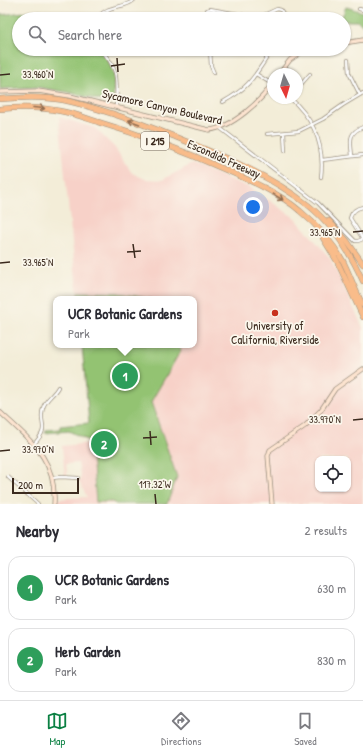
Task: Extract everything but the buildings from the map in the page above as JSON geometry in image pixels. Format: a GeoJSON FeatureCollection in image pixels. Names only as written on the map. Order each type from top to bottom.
{"type":"FeatureCollection","features":[{"type":"Feature","properties":{"kind":"highway","name":"Escondido Freeway"},"geometry":{"type":"LineString","coordinates":[[0,99],[38,97],[63,100],[90,107],[131,120],[200,147],[250,169],[274,182],[309,206],[330,227],[339,239],[352,257],[363,280]]}},
{"type":"Feature","properties":{"kind":"highway","name":"Escondido Freeway"},"geometry":{"type":"LineString","coordinates":[[0,109],[37,108],[61,111],[127,130],[196,157],[276,195],[299,210],[334,246],[343,261],[363,305]]}},
{"type":"Feature","properties":{"kind":"highway"},"geometry":{"type":"LineString","coordinates":[[309,206],[326,218],[336,228],[357,254],[363,264]]}},
{"type":"Feature","properties":{"kind":"highway"},"geometry":{"type":"LineString","coordinates":[[299,210],[330,248],[343,272],[363,317]]}},
{"type":"Feature","properties":{"kind":"street"},"geometry":{"type":"LineString","coordinates":[[103,12],[121,5],[127,5],[134,0]]}},
{"type":"Feature","properties":{"kind":"street"},"geometry":{"type":"LineString","coordinates":[[269,12],[277,8],[282,12]]}},
{"type":"Feature","properties":{"kind":"street"},"geometry":{"type":"LineString","coordinates":[[207,12],[207,10],[210,9],[228,12]]}},
{"type":"Feature","properties":{"kind":"street"},"geometry":{"type":"LineString","coordinates":[[351,42],[363,40]]}},
{"type":"Feature","properties":{"kind":"street"},"geometry":{"type":"LineString","coordinates":[[107,56],[116,73],[116,107]]}},
{"type":"Feature","properties":{"kind":"street"},"geometry":{"type":"LineString","coordinates":[[210,56],[211,66],[214,73]]}},
{"type":"Feature","properties":{"kind":"street"},"geometry":{"type":"LineString","coordinates":[[223,102],[245,88],[268,56]]}},
{"type":"Feature","properties":{"kind":"street"},"geometry":{"type":"LineString","coordinates":[[284,68],[290,60],[296,56]]}},
{"type":"Feature","properties":{"kind":"street"},"geometry":{"type":"LineString","coordinates":[[267,134],[299,131],[323,120],[343,105],[362,94],[349,73],[348,60]]}},
{"type":"Feature","properties":{"kind":"street"},"geometry":{"type":"LineString","coordinates":[[256,74],[267,80]]}},
{"type":"Feature","properties":{"kind":"street"},"geometry":{"type":"LineString","coordinates":[[303,82],[310,74]]}},
{"type":"Feature","properties":{"kind":"street","name":"Sycamore Canyon Boulevard"},"geometry":{"type":"LineString","coordinates":[[0,92],[30,91],[54,93],[205,130],[220,128],[320,204],[354,239],[358,241],[363,239]]}},
{"type":"Feature","properties":{"kind":"street"},"geometry":{"type":"LineString","coordinates":[[220,128],[254,106],[267,93]]}},
{"type":"Feature","properties":{"kind":"street"},"geometry":{"type":"LineString","coordinates":[[297,104],[302,109],[313,125],[321,149],[321,176]]}},
{"type":"Feature","properties":{"kind":"street"},"geometry":{"type":"LineString","coordinates":[[352,156],[350,141],[351,135],[363,127]]}},
{"type":"Feature","properties":{"kind":"street"},"geometry":{"type":"LineString","coordinates":[[284,133],[285,151]]}},
{"type":"Feature","properties":{"kind":"street"},"geometry":{"type":"LineString","coordinates":[[322,160],[363,155]]}},
{"type":"Feature","properties":{"kind":"street"},"geometry":{"type":"LineString","coordinates":[[363,207],[352,212],[350,218],[363,239]]}},
{"type":"Feature","properties":{"kind":"street"},"geometry":{"type":"LineString","coordinates":[[272,504],[269,452],[272,448],[305,426],[321,410],[335,389],[363,369]]}},
{"type":"Feature","properties":{"kind":"street"},"geometry":{"type":"LineString","coordinates":[[34,444],[40,438],[43,431],[42,410],[58,387]]}},
{"type":"Feature","properties":{"kind":"street"},"geometry":{"type":"LineString","coordinates":[[0,412],[34,444],[43,456],[52,478],[54,504]]}},
{"type":"Feature","properties":{"kind":"street"},"geometry":{"type":"LineString","coordinates":[[8,477],[38,504]]}},
{"type":"Feature","properties":{"kind":"street"},"geometry":{"type":"LineString","coordinates":[[52,478],[78,478]]}},
{"type":"Feature","properties":{"kind":"shaded area","name":"University of California, Riverside"},"geometry":{"type":"Polygon","coordinates":[[[59,117],[95,128],[115,148],[132,173],[145,179],[162,180],[192,164],[251,188],[295,218],[330,258],[363,328],[363,504],[57,504],[57,499],[87,497],[79,482],[81,477],[78,463],[66,464],[67,475],[65,475],[62,446],[91,443],[69,431],[45,433],[46,430],[60,429],[60,426],[89,423],[82,348],[197,348],[197,296],[78,296],[59,117]]]}},
{"type":"Feature","properties":{"kind":"green space"},"geometry":{"type":"Polygon","coordinates":[[[346,7],[363,12],[363,24],[362,25],[358,21],[351,21],[351,12],[344,12],[346,7]]]}},
{"type":"Feature","properties":{"kind":"green space"},"geometry":{"type":"Polygon","coordinates":[[[41,10],[41,12],[25,12],[41,10]]]}},
{"type":"Feature","properties":{"kind":"green space"},"geometry":{"type":"Polygon","coordinates":[[[12,14],[12,56],[104,56],[108,60],[114,75],[113,101],[111,103],[67,92],[36,87],[0,89],[0,15],[12,14]]]}},
{"type":"Feature","properties":{"kind":"green space"},"geometry":{"type":"Polygon","coordinates":[[[78,292],[118,293],[136,296],[78,296],[78,292]]]}},
{"type":"Feature","properties":{"kind":"green space"},"geometry":{"type":"Polygon","coordinates":[[[82,348],[180,348],[181,350],[151,402],[177,477],[167,504],[116,504],[112,502],[96,502],[91,442],[69,431],[45,433],[46,430],[60,429],[60,426],[89,423],[82,348]]]}},
{"type":"Feature","properties":{"kind":"place","name":"University of California, Riverside"},"geometry":{"type":"Point","coordinates":[275,313]}},
{"type":"Feature","properties":{"kind":"place","name":"UCR Botanic Gardens"},"geometry":{"type":"Point","coordinates":[125,376]}},
{"type":"Feature","properties":{"kind":"place","name":"Herb Garden"},"geometry":{"type":"Point","coordinates":[104,444]}}]}
